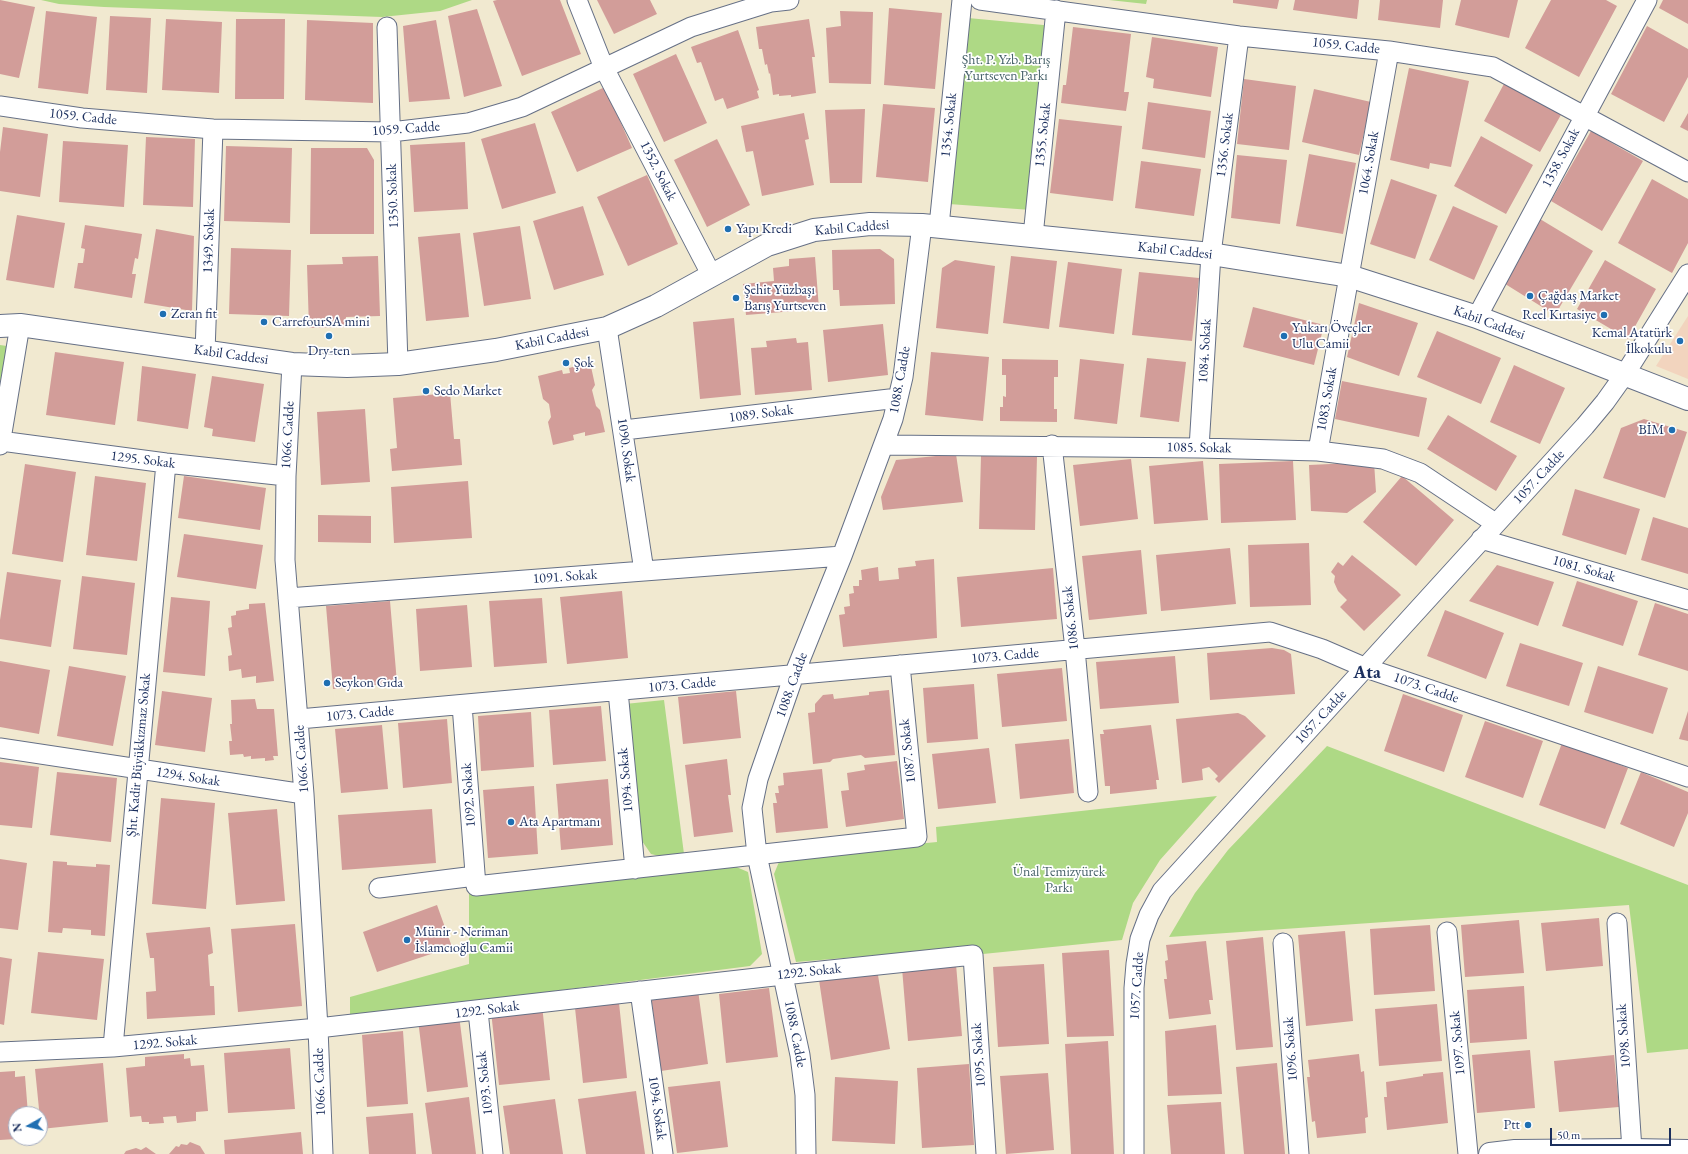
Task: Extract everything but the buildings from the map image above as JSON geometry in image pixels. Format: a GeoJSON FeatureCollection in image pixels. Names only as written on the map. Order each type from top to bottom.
{"type":"FeatureCollection","features":[{"type":"Feature","properties":{"kind":"main road","name":"Kabil Caddesi"},"geometry":{"type":"LineString","coordinates":[[0,316],[10,325],[292,364],[347,366],[398,364],[496,350],[608,328],[656,306],[711,274],[767,245],[814,230],[870,224],[930,226],[1211,254],[1349,276],[1477,318],[1688,399]]}},
{"type":"Feature","properties":{"kind":"main road"},"geometry":{"type":"LineString","coordinates":[[1490,1154],[1515,1151],[1688,1151]]}},
{"type":"Feature","properties":{"kind":"street","name":"1352. Sokak"},"geometry":{"type":"LineString","coordinates":[[576,0],[604,68],[711,274]]}},
{"type":"Feature","properties":{"kind":"street","name":"1059. Cadde"},"geometry":{"type":"LineString","coordinates":[[0,106],[82,118],[213,129],[391,132],[468,123],[522,107],[690,27],[771,2],[789,0]]}},
{"type":"Feature","properties":{"kind":"street","name":"1354. Sokak"},"geometry":{"type":"LineString","coordinates":[[930,226],[962,0]]}},
{"type":"Feature","properties":{"kind":"street","name":"1059. Cadde"},"geometry":{"type":"LineString","coordinates":[[980,0],[1239,36],[1389,51],[1493,66],[1688,172]]}},
{"type":"Feature","properties":{"kind":"street","name":"1358. Sokak"},"geometry":{"type":"LineString","coordinates":[[1477,318],[1584,116],[1642,2]]}},
{"type":"Feature","properties":{"kind":"street","name":"1355. Sokak"},"geometry":{"type":"LineString","coordinates":[[1033,236],[1056,10]]}},
{"type":"Feature","properties":{"kind":"street","name":"1350. Sokak"},"geometry":{"type":"LineString","coordinates":[[387,27],[398,364]]}},
{"type":"Feature","properties":{"kind":"street","name":"1356. Sokak"},"geometry":{"type":"LineString","coordinates":[[1211,254],[1239,36]]}},
{"type":"Feature","properties":{"kind":"street","name":"1064. Sokak"},"geometry":{"type":"LineString","coordinates":[[1349,276],[1389,51]]}},
{"type":"Feature","properties":{"kind":"street","name":"1349. Sokak"},"geometry":{"type":"LineString","coordinates":[[205,352],[213,129]]}},
{"type":"Feature","properties":{"kind":"street","name":"1088. Cadde"},"geometry":{"type":"LineString","coordinates":[[806,1154],[805,1095],[800,1055],[757,855],[752,808],[758,779],[794,675],[885,445],[903,377],[930,226]]}},
{"type":"Feature","properties":{"kind":"street","name":"1084. Sokak"},"geometry":{"type":"LineString","coordinates":[[1199,448],[1211,254]]}},
{"type":"Feature","properties":{"kind":"street","name":"1057. Cadde"},"geometry":{"type":"LineString","coordinates":[[1134,1154],[1134,988],[1140,939],[1149,915],[1162,892],[1366,668],[1495,523],[1585,426],[1625,374],[1688,274]]}},
{"type":"Feature","properties":{"kind":"street","name":"1083. Sokak"},"geometry":{"type":"LineString","coordinates":[[1318,451],[1349,276]]}},
{"type":"Feature","properties":{"kind":"street"},"geometry":{"type":"LineString","coordinates":[[0,445],[10,325]]}},
{"type":"Feature","properties":{"kind":"street","name":"1090. Sokak"},"geometry":{"type":"LineString","coordinates":[[608,328],[644,572]]}},
{"type":"Feature","properties":{"kind":"street","name":"1066. Cadde"},"geometry":{"type":"LineString","coordinates":[[292,364],[286,476],[285,560],[304,794],[318,1028],[323,1154]]}},
{"type":"Feature","properties":{"kind":"street","name":"1089. Sokak"},"geometry":{"type":"LineString","coordinates":[[624,430],[898,398]]}},
{"type":"Feature","properties":{"kind":"street","name":"1295. Sokak"},"geometry":{"type":"LineString","coordinates":[[0,442],[166,463],[286,476]]}},
{"type":"Feature","properties":{"kind":"street","name":"1085. Sokak"},"geometry":{"type":"LineString","coordinates":[[885,445],[1199,448],[1318,451],[1383,460],[1420,473],[1495,523]]}},
{"type":"Feature","properties":{"kind":"street","name":"1086. Sokak"},"geometry":{"type":"LineString","coordinates":[[1052,446],[1075,649],[1088,792]]}},
{"type":"Feature","properties":{"kind":"street","name":"Şht. Kadir Büyükkızmaz Sokak"},"geometry":{"type":"LineString","coordinates":[[113,1047],[166,463]]}},
{"type":"Feature","properties":{"kind":"street","name":"1081. Sokak"},"geometry":{"type":"LineString","coordinates":[[1481,539],[1688,600]]}},
{"type":"Feature","properties":{"kind":"street","name":"1091. Sokak"},"geometry":{"type":"LineString","coordinates":[[288,598],[842,556]]}},
{"type":"Feature","properties":{"kind":"street","name":"1073. Cadde"},"geometry":{"type":"LineString","coordinates":[[299,719],[1270,632],[1322,649],[1366,668],[1688,776]]}},
{"type":"Feature","properties":{"kind":"street","name":"1087. Sokak"},"geometry":{"type":"LineString","coordinates":[[757,855],[917,837],[900,665]]}},
{"type":"Feature","properties":{"kind":"street","name":"1094. Sokak"},"geometry":{"type":"LineString","coordinates":[[618,690],[634,869]]}},
{"type":"Feature","properties":{"kind":"street","name":"1092. Sokak"},"geometry":{"type":"LineString","coordinates":[[462,704],[476,881]]}},
{"type":"Feature","properties":{"kind":"street","name":"1294. Sokak"},"geometry":{"type":"LineString","coordinates":[[0,748],[304,794]]}},
{"type":"Feature","properties":{"kind":"street"},"geometry":{"type":"LineString","coordinates":[[379,888],[634,869],[757,855]]}},
{"type":"Feature","properties":{"kind":"street","name":"1098. Sokak"},"geometry":{"type":"LineString","coordinates":[[1617,923],[1632,1150]]}},
{"type":"Feature","properties":{"kind":"street","name":"1097. Sokak"},"geometry":{"type":"LineString","coordinates":[[1447,932],[1468,1154]]}},
{"type":"Feature","properties":{"kind":"street","name":"1096. Sokak"},"geometry":{"type":"LineString","coordinates":[[1283,943],[1299,1154]]}},
{"type":"Feature","properties":{"kind":"street","name":"1292. Sokak"},"geometry":{"type":"LineString","coordinates":[[0,1052],[113,1047],[318,1028],[973,955]]}},
{"type":"Feature","properties":{"kind":"street","name":"1095. Sokak"},"geometry":{"type":"LineString","coordinates":[[973,955],[986,1154]]}},
{"type":"Feature","properties":{"kind":"street","name":"1094. Sokak"},"geometry":{"type":"LineString","coordinates":[[640,991],[663,1154]]}},
{"type":"Feature","properties":{"kind":"street","name":"1093. Sokak"},"geometry":{"type":"LineString","coordinates":[[478,1011],[493,1154]]}},
{"type":"Feature","properties":{"kind":"shaded area","name":"Kemal Atatürk İlkokulu"},"geometry":{"type":"Polygon","coordinates":[[[1688,316],[1688,379],[1656,366],[1688,316]]]}},
{"type":"Feature","properties":{"kind":"green space"},"geometry":{"type":"Polygon","coordinates":[[[41,0],[472,0],[440,11],[382,17],[104,7],[59,4],[41,0]]]}},
{"type":"Feature","properties":{"kind":"green space"},"geometry":{"type":"Polygon","coordinates":[[[1109,0],[1147,0],[1146,4],[1109,0]]]}},
{"type":"Feature","properties":{"kind":"green space","name":"Şht. P. Yzb. Barış Yurtseven Parkı"},"geometry":{"type":"Polygon","coordinates":[[[968,18],[1054,26],[1031,210],[949,204],[968,18]]]}},
{"type":"Feature","properties":{"kind":"green space"},"geometry":{"type":"Polygon","coordinates":[[[0,345],[7,346],[0,383],[0,345]]]}},
{"type":"Feature","properties":{"kind":"green space"},"geometry":{"type":"Polygon","coordinates":[[[664,700],[684,854],[659,856],[651,854],[642,841],[625,704],[664,700]]]}},
{"type":"Feature","properties":{"kind":"green space"},"geometry":{"type":"Polygon","coordinates":[[[1327,746],[1688,885],[1688,1049],[1647,1053],[1629,905],[1169,937],[1195,893],[1228,850],[1327,746]]]}},
{"type":"Feature","properties":{"kind":"green space","name":"Ünal Temizyürek Parkı"},"geometry":{"type":"Polygon","coordinates":[[[1217,796],[1160,860],[1133,903],[1122,940],[983,954],[977,947],[796,962],[774,874],[781,857],[937,842],[936,827],[1217,796]]]}},
{"type":"Feature","properties":{"kind":"green space"},"geometry":{"type":"Polygon","coordinates":[[[734,866],[748,872],[762,954],[750,966],[350,1017],[350,997],[469,964],[469,894],[734,866]]]}},
{"type":"Feature","properties":{"kind":"place","name":"Yapı Kredi"},"geometry":{"type":"Point","coordinates":[728,229]}},
{"type":"Feature","properties":{"kind":"place","name":"Çağdaş Market"},"geometry":{"type":"Point","coordinates":[1530,296]}},
{"type":"Feature","properties":{"kind":"place","name":"Şehit Yüzbaşı Barış Yurtseven"},"geometry":{"type":"Point","coordinates":[736,298]}},
{"type":"Feature","properties":{"kind":"place","name":"Zeran fit"},"geometry":{"type":"Point","coordinates":[163,314]}},
{"type":"Feature","properties":{"kind":"place","name":"Reel Kırtasiye"},"geometry":{"type":"Point","coordinates":[1604,315]}},
{"type":"Feature","properties":{"kind":"place","name":"CarrefourSA mini"},"geometry":{"type":"Point","coordinates":[264,322]}},
{"type":"Feature","properties":{"kind":"place","name":"Dry-ten"},"geometry":{"type":"Point","coordinates":[329,336]}},
{"type":"Feature","properties":{"kind":"place","name":"Yukarı Öveçler Ulu Camii"},"geometry":{"type":"Point","coordinates":[1284,336]}},
{"type":"Feature","properties":{"kind":"place","name":"Kemal Atatürk İlkokulu"},"geometry":{"type":"Point","coordinates":[1680,341]}},
{"type":"Feature","properties":{"kind":"place","name":"Şok"},"geometry":{"type":"Point","coordinates":[566,363]}},
{"type":"Feature","properties":{"kind":"place","name":"Sedo Market"},"geometry":{"type":"Point","coordinates":[426,391]}},
{"type":"Feature","properties":{"kind":"place","name":"BİM"},"geometry":{"type":"Point","coordinates":[1672,430]}},
{"type":"Feature","properties":{"kind":"place","name":"Seykon Gıda"},"geometry":{"type":"Point","coordinates":[327,683]}},
{"type":"Feature","properties":{"kind":"place","name":"Ata Apartmanı"},"geometry":{"type":"Point","coordinates":[511,822]}},
{"type":"Feature","properties":{"kind":"place","name":"Münir - Neriman İslamcıoğlu Camii"},"geometry":{"type":"Point","coordinates":[407,940]}},
{"type":"Feature","properties":{"kind":"place","name":"Ptt"},"geometry":{"type":"Point","coordinates":[1528,1125]}},
{"type":"Feature","properties":{"kind":"district","name":"Ata"},"geometry":{"type":"Point","coordinates":[1367,673]}}]}
